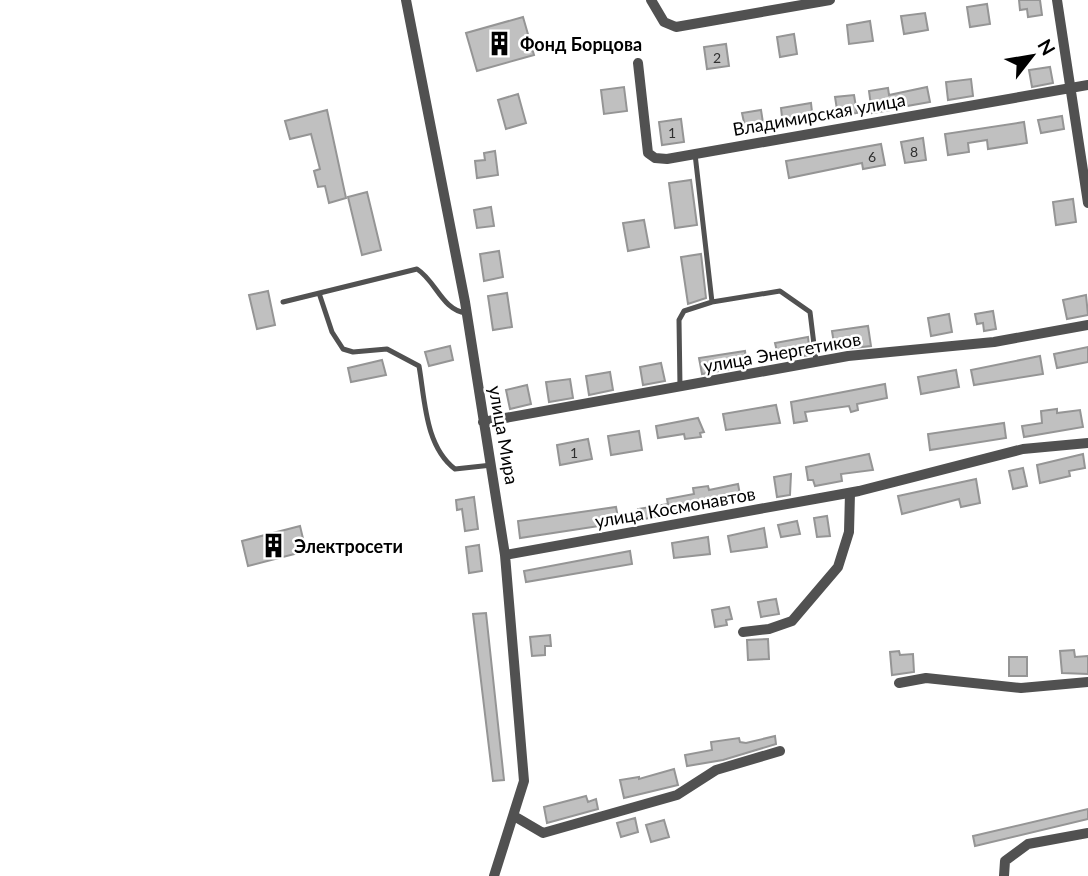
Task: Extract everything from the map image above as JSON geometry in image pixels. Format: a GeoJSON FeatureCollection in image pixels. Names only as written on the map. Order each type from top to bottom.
{"type":"FeatureCollection","features":[{"type":"Feature","properties":{"kind":"street","name":"улица Мира"},"geometry":{"type":"LineString","coordinates":[[406,0],[466,313],[505,555],[524,781],[494,876]]}},
{"type":"Feature","properties":{"kind":"street"},"geometry":{"type":"LineString","coordinates":[[651,0],[664,22],[676,27],[830,0]]}},
{"type":"Feature","properties":{"kind":"street"},"geometry":{"type":"LineString","coordinates":[[1057,0],[1088,203]]}},
{"type":"Feature","properties":{"kind":"street","name":"Владимирская улица"},"geometry":{"type":"LineString","coordinates":[[638,63],[648,153],[655,159],[1088,85]]}},
{"type":"Feature","properties":{"kind":"street","name":"улица Энергетиков"},"geometry":{"type":"LineString","coordinates":[[483,422],[817,362],[994,342],[1088,325]]}},
{"type":"Feature","properties":{"kind":"street","name":"улица Космонавтов"},"geometry":{"type":"LineString","coordinates":[[505,555],[850,493],[1023,449],[1088,443]]}},
{"type":"Feature","properties":{"kind":"street"},"geometry":{"type":"LineString","coordinates":[[743,632],[769,629],[792,621],[838,567],[849,532],[850,493]]}},
{"type":"Feature","properties":{"kind":"street"},"geometry":{"type":"LineString","coordinates":[[899,683],[926,678],[1021,688],[1088,682]]}},
{"type":"Feature","properties":{"kind":"street"},"geometry":{"type":"LineString","coordinates":[[514,816],[543,833],[677,795],[716,770],[780,751]]}},
{"type":"Feature","properties":{"kind":"street"},"geometry":{"type":"LineString","coordinates":[[1004,876],[1005,862],[1028,844],[1088,833]]}},
{"type":"Feature","properties":{"kind":"lane"},"geometry":{"type":"LineString","coordinates":[[695,154],[712,302]]}},
{"type":"Feature","properties":{"kind":"lane"},"geometry":{"type":"LineString","coordinates":[[283,302],[417,269],[427,275],[450,308],[466,313]]}},
{"type":"Feature","properties":{"kind":"lane"},"geometry":{"type":"LineString","coordinates":[[680,387],[678,320],[684,311],[712,302],[779,291],[810,312],[817,362]]}},
{"type":"Feature","properties":{"kind":"lane"},"geometry":{"type":"LineString","coordinates":[[319,293],[332,332],[342,349],[353,352],[387,349],[419,366],[436,449],[445,461],[455,469],[492,465]]}},
{"type":"Feature","properties":{"kind":"building"},"geometry":{"type":"Polygon","coordinates":[[[1019,0],[1040,0],[1042,15],[1028,17],[1027,9],[1020,10],[1019,0]]]}},
{"type":"Feature","properties":{"kind":"building"},"geometry":{"type":"Polygon","coordinates":[[[987,4],[990,24],[970,27],[967,7],[987,4]]]}},
{"type":"Feature","properties":{"kind":"building"},"geometry":{"type":"Polygon","coordinates":[[[925,13],[928,30],[904,34],[901,16],[925,13]]]}},
{"type":"Feature","properties":{"kind":"building","name":"Фонд Борцова"},"geometry":{"type":"Polygon","coordinates":[[[523,17],[534,55],[477,71],[466,33],[523,17]]]}},
{"type":"Feature","properties":{"kind":"building"},"geometry":{"type":"Polygon","coordinates":[[[870,21],[873,41],[849,44],[847,25],[870,21]]]}},
{"type":"Feature","properties":{"kind":"building"},"geometry":{"type":"Polygon","coordinates":[[[794,34],[797,54],[780,57],[777,37],[794,34]]]}},
{"type":"Feature","properties":{"kind":"building"},"geometry":{"type":"Polygon","coordinates":[[[726,44],[729,66],[707,69],[704,47],[726,44]]]}},
{"type":"Feature","properties":{"kind":"building"},"geometry":{"type":"Polygon","coordinates":[[[1050,67],[1053,83],[1032,87],[1029,70],[1050,67]]]}},
{"type":"Feature","properties":{"kind":"building"},"geometry":{"type":"Polygon","coordinates":[[[971,79],[973,96],[948,100],[946,82],[971,79]]]}},
{"type":"Feature","properties":{"kind":"building"},"geometry":{"type":"Polygon","coordinates":[[[624,87],[627,111],[604,114],[601,90],[624,87]]]}},
{"type":"Feature","properties":{"kind":"building"},"geometry":{"type":"Polygon","coordinates":[[[927,87],[930,102],[907,106],[906,102],[891,104],[891,110],[872,113],[869,91],[888,88],[889,95],[927,87]]]}},
{"type":"Feature","properties":{"kind":"building"},"geometry":{"type":"Polygon","coordinates":[[[518,94],[526,123],[506,129],[498,100],[518,94]]]}},
{"type":"Feature","properties":{"kind":"building"},"geometry":{"type":"Polygon","coordinates":[[[854,95],[857,113],[838,116],[835,97],[854,95]]]}},
{"type":"Feature","properties":{"kind":"building"},"geometry":{"type":"Polygon","coordinates":[[[811,103],[813,121],[783,125],[781,108],[811,103]]]}},
{"type":"Feature","properties":{"kind":"building"},"geometry":{"type":"Polygon","coordinates":[[[327,110],[346,198],[329,203],[325,186],[318,187],[314,171],[320,169],[311,134],[290,139],[285,121],[327,110]]]}},
{"type":"Feature","properties":{"kind":"building"},"geometry":{"type":"Polygon","coordinates":[[[761,110],[764,129],[746,132],[742,113],[761,110]]]}},
{"type":"Feature","properties":{"kind":"building"},"geometry":{"type":"Polygon","coordinates":[[[1062,116],[1064,129],[1041,133],[1038,120],[1062,116]]]}},
{"type":"Feature","properties":{"kind":"building"},"geometry":{"type":"Polygon","coordinates":[[[681,119],[684,142],[662,145],[659,122],[681,119]]]}},
{"type":"Feature","properties":{"kind":"building"},"geometry":{"type":"Polygon","coordinates":[[[1024,122],[1027,143],[988,149],[987,140],[968,143],[969,152],[948,155],[945,134],[1024,122]]]}},
{"type":"Feature","properties":{"kind":"building"},"geometry":{"type":"Polygon","coordinates":[[[923,138],[926,160],[905,163],[901,142],[923,138]]]}},
{"type":"Feature","properties":{"kind":"building"},"geometry":{"type":"Polygon","coordinates":[[[881,144],[885,165],[863,169],[862,163],[789,178],[786,161],[881,144]]]}},
{"type":"Feature","properties":{"kind":"building"},"geometry":{"type":"Polygon","coordinates":[[[495,151],[498,175],[477,178],[475,161],[485,160],[484,153],[495,151]]]}},
{"type":"Feature","properties":{"kind":"building"},"geometry":{"type":"Polygon","coordinates":[[[691,180],[697,225],[675,228],[669,183],[691,180]]]}},
{"type":"Feature","properties":{"kind":"building"},"geometry":{"type":"Polygon","coordinates":[[[367,192],[381,250],[362,255],[348,197],[367,192]]]}},
{"type":"Feature","properties":{"kind":"building"},"geometry":{"type":"Polygon","coordinates":[[[1073,199],[1076,222],[1056,225],[1053,202],[1073,199]]]}},
{"type":"Feature","properties":{"kind":"building"},"geometry":{"type":"Polygon","coordinates":[[[491,207],[494,226],[477,228],[474,210],[491,207]]]}},
{"type":"Feature","properties":{"kind":"building"},"geometry":{"type":"Polygon","coordinates":[[[644,220],[649,247],[628,251],[623,223],[644,220]]]}},
{"type":"Feature","properties":{"kind":"building"},"geometry":{"type":"Polygon","coordinates":[[[499,251],[503,277],[484,281],[480,254],[499,251]]]}},
{"type":"Feature","properties":{"kind":"building"},"geometry":{"type":"Polygon","coordinates":[[[701,254],[706,298],[688,304],[681,257],[701,254]]]}},
{"type":"Feature","properties":{"kind":"building"},"geometry":{"type":"Polygon","coordinates":[[[268,291],[275,325],[257,329],[249,295],[268,291]]]}},
{"type":"Feature","properties":{"kind":"building"},"geometry":{"type":"Polygon","coordinates":[[[507,293],[512,327],[493,330],[488,296],[507,293]]]}},
{"type":"Feature","properties":{"kind":"building"},"geometry":{"type":"Polygon","coordinates":[[[1086,295],[1088,315],[1067,319],[1063,300],[1086,295]]]}},
{"type":"Feature","properties":{"kind":"building"},"geometry":{"type":"Polygon","coordinates":[[[993,311],[996,329],[984,331],[983,323],[977,324],[975,314],[993,311]]]}},
{"type":"Feature","properties":{"kind":"building"},"geometry":{"type":"Polygon","coordinates":[[[949,314],[952,332],[931,336],[928,318],[949,314]]]}},
{"type":"Feature","properties":{"kind":"building"},"geometry":{"type":"Polygon","coordinates":[[[868,326],[871,346],[835,350],[832,331],[868,326]]]}},
{"type":"Feature","properties":{"kind":"building"},"geometry":{"type":"Polygon","coordinates":[[[808,337],[810,355],[779,360],[775,343],[808,337]]]}},
{"type":"Feature","properties":{"kind":"building"},"geometry":{"type":"Polygon","coordinates":[[[450,346],[453,360],[429,366],[425,352],[450,346]]]}},
{"type":"Feature","properties":{"kind":"building"},"geometry":{"type":"Polygon","coordinates":[[[1088,347],[1088,362],[1057,368],[1054,354],[1088,347]]]}},
{"type":"Feature","properties":{"kind":"building"},"geometry":{"type":"Polygon","coordinates":[[[745,351],[747,366],[702,374],[699,358],[745,351]]]}},
{"type":"Feature","properties":{"kind":"building"},"geometry":{"type":"Polygon","coordinates":[[[1040,356],[1043,374],[974,385],[971,370],[1040,356]]]}},
{"type":"Feature","properties":{"kind":"building"},"geometry":{"type":"Polygon","coordinates":[[[382,360],[386,375],[351,382],[348,368],[382,360]]]}},
{"type":"Feature","properties":{"kind":"building"},"geometry":{"type":"Polygon","coordinates":[[[661,363],[665,381],[643,385],[640,367],[661,363]]]}},
{"type":"Feature","properties":{"kind":"building"},"geometry":{"type":"Polygon","coordinates":[[[956,370],[959,387],[921,394],[918,377],[956,370]]]}},
{"type":"Feature","properties":{"kind":"building"},"geometry":{"type":"Polygon","coordinates":[[[610,372],[613,390],[589,395],[586,376],[610,372]]]}},
{"type":"Feature","properties":{"kind":"building"},"geometry":{"type":"Polygon","coordinates":[[[570,379],[573,398],[549,402],[546,382],[570,379]]]}},
{"type":"Feature","properties":{"kind":"building"},"geometry":{"type":"Polygon","coordinates":[[[885,384],[887,398],[857,404],[858,410],[851,412],[849,406],[805,412],[807,421],[794,423],[791,402],[885,384]]]}},
{"type":"Feature","properties":{"kind":"building"},"geometry":{"type":"Polygon","coordinates":[[[527,385],[531,404],[510,409],[506,390],[527,385]]]}},
{"type":"Feature","properties":{"kind":"building"},"geometry":{"type":"Polygon","coordinates":[[[776,405],[780,423],[726,430],[723,414],[776,405]]]}},
{"type":"Feature","properties":{"kind":"building"},"geometry":{"type":"Polygon","coordinates":[[[1057,409],[1057,413],[1080,410],[1083,427],[1024,437],[1022,426],[1042,423],[1041,411],[1057,409]]]}},
{"type":"Feature","properties":{"kind":"building"},"geometry":{"type":"Polygon","coordinates":[[[698,418],[704,432],[700,433],[701,437],[685,439],[684,434],[658,438],[656,426],[698,418]]]}},
{"type":"Feature","properties":{"kind":"building"},"geometry":{"type":"Polygon","coordinates":[[[1004,423],[1006,438],[930,450],[928,434],[1004,423]]]}},
{"type":"Feature","properties":{"kind":"building"},"geometry":{"type":"Polygon","coordinates":[[[639,431],[642,450],[611,455],[608,436],[639,431]]]}},
{"type":"Feature","properties":{"kind":"building"},"geometry":{"type":"Polygon","coordinates":[[[588,439],[592,459],[560,465],[557,445],[588,439]]]}},
{"type":"Feature","properties":{"kind":"building"},"geometry":{"type":"Polygon","coordinates":[[[869,454],[873,470],[841,474],[842,481],[815,486],[813,480],[808,480],[806,467],[869,454]]]}},
{"type":"Feature","properties":{"kind":"building"},"geometry":{"type":"Polygon","coordinates":[[[1083,454],[1085,468],[1069,471],[1070,476],[1040,483],[1037,465],[1083,454]]]}},
{"type":"Feature","properties":{"kind":"building"},"geometry":{"type":"Polygon","coordinates":[[[1023,468],[1027,486],[1013,489],[1009,471],[1023,468]]]}},
{"type":"Feature","properties":{"kind":"building"},"geometry":{"type":"Polygon","coordinates":[[[791,474],[790,495],[777,497],[774,477],[791,474]]]}},
{"type":"Feature","properties":{"kind":"building"},"geometry":{"type":"Polygon","coordinates":[[[976,479],[980,503],[961,507],[959,499],[902,514],[898,496],[976,479]]]}},
{"type":"Feature","properties":{"kind":"building"},"geometry":{"type":"Polygon","coordinates":[[[738,484],[741,500],[639,520],[638,509],[668,504],[667,499],[694,494],[693,488],[708,486],[709,490],[738,484]]]}},
{"type":"Feature","properties":{"kind":"building"},"geometry":{"type":"Polygon","coordinates":[[[474,497],[478,529],[465,531],[462,509],[457,510],[456,500],[474,497]]]}},
{"type":"Feature","properties":{"kind":"building"},"geometry":{"type":"Polygon","coordinates":[[[616,507],[619,523],[520,538],[518,521],[616,507]]]}},
{"type":"Feature","properties":{"kind":"building"},"geometry":{"type":"Polygon","coordinates":[[[827,516],[830,536],[817,537],[814,518],[827,516]]]}},
{"type":"Feature","properties":{"kind":"building"},"geometry":{"type":"Polygon","coordinates":[[[797,521],[800,534],[781,537],[778,525],[797,521]]]}},
{"type":"Feature","properties":{"kind":"building","name":"Электросети"},"geometry":{"type":"Polygon","coordinates":[[[300,526],[306,551],[248,566],[242,541],[300,526]]]}},
{"type":"Feature","properties":{"kind":"building"},"geometry":{"type":"Polygon","coordinates":[[[764,528],[767,547],[731,552],[728,536],[764,528]]]}},
{"type":"Feature","properties":{"kind":"building"},"geometry":{"type":"Polygon","coordinates":[[[708,537],[710,554],[674,558],[672,543],[708,537]]]}},
{"type":"Feature","properties":{"kind":"building"},"geometry":{"type":"Polygon","coordinates":[[[479,545],[482,571],[469,573],[466,547],[479,545]]]}},
{"type":"Feature","properties":{"kind":"building"},"geometry":{"type":"Polygon","coordinates":[[[630,551],[632,564],[526,582],[524,571],[630,551]]]}},
{"type":"Feature","properties":{"kind":"building"},"geometry":{"type":"Polygon","coordinates":[[[776,599],[779,614],[761,617],[758,602],[776,599]]]}},
{"type":"Feature","properties":{"kind":"building"},"geometry":{"type":"Polygon","coordinates":[[[729,607],[732,619],[726,620],[727,625],[715,627],[712,610],[729,607]]]}},
{"type":"Feature","properties":{"kind":"building"},"geometry":{"type":"Polygon","coordinates":[[[486,613],[504,780],[493,781],[473,614],[486,613]]]}},
{"type":"Feature","properties":{"kind":"building"},"geometry":{"type":"Polygon","coordinates":[[[550,635],[551,646],[545,646],[545,655],[532,656],[530,637],[550,635]]]}},
{"type":"Feature","properties":{"kind":"building"},"geometry":{"type":"Polygon","coordinates":[[[768,639],[769,659],[748,660],[747,640],[768,639]]]}},
{"type":"Feature","properties":{"kind":"building"},"geometry":{"type":"Polygon","coordinates":[[[1074,650],[1075,657],[1088,656],[1088,674],[1062,673],[1060,651],[1074,650]]]}},
{"type":"Feature","properties":{"kind":"building"},"geometry":{"type":"Polygon","coordinates":[[[899,651],[900,655],[913,654],[914,672],[892,675],[890,652],[899,651]]]}},
{"type":"Feature","properties":{"kind":"building"},"geometry":{"type":"Polygon","coordinates":[[[1009,657],[1027,657],[1027,676],[1009,676],[1009,657]]]}},
{"type":"Feature","properties":{"kind":"building"},"geometry":{"type":"Polygon","coordinates":[[[775,736],[776,744],[723,760],[687,766],[685,755],[712,750],[711,742],[739,738],[740,742],[746,743],[775,736]]]}},
{"type":"Feature","properties":{"kind":"building"},"geometry":{"type":"Polygon","coordinates":[[[674,769],[678,785],[624,798],[620,780],[639,779],[674,769]]]}},
{"type":"Feature","properties":{"kind":"building"},"geometry":{"type":"Polygon","coordinates":[[[586,796],[588,802],[596,799],[598,809],[547,823],[544,807],[586,796]]]}},
{"type":"Feature","properties":{"kind":"building"},"geometry":{"type":"Polygon","coordinates":[[[1088,809],[1088,819],[975,846],[973,836],[1088,809]]]}},
{"type":"Feature","properties":{"kind":"building"},"geometry":{"type":"Polygon","coordinates":[[[635,818],[638,832],[621,837],[617,823],[635,818]]]}},
{"type":"Feature","properties":{"kind":"building"},"geometry":{"type":"Polygon","coordinates":[[[664,820],[669,837],[651,842],[646,825],[664,820]]]}},
{"type":"Feature","properties":{"kind":"place","name":"Фонд Борцова"},"geometry":{"type":"Point","coordinates":[500,44]}},
{"type":"Feature","properties":{"kind":"place","name":"Электросети"},"geometry":{"type":"Point","coordinates":[274,546]}}]}
